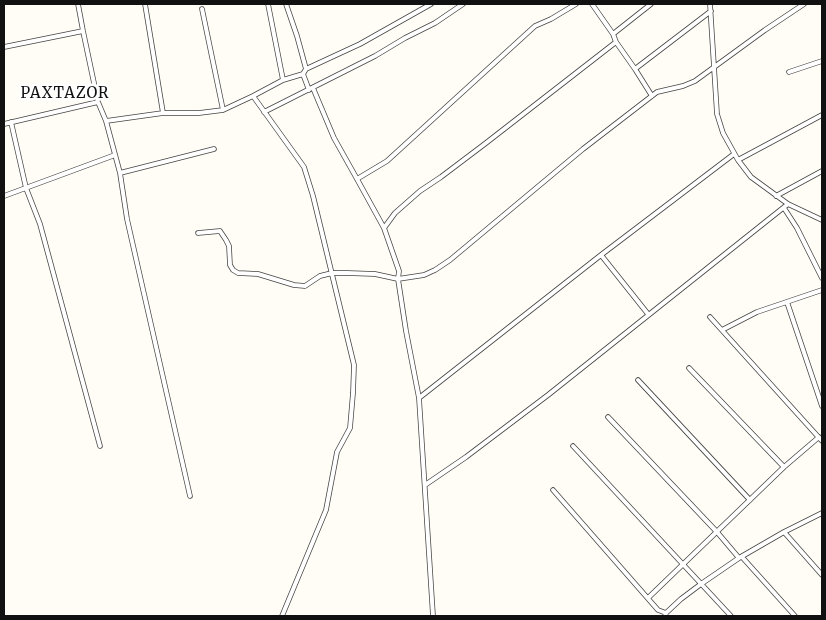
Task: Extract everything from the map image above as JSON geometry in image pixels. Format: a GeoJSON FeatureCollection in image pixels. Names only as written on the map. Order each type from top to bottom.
{"type":"FeatureCollection","features":[{"type":"Feature","properties":{"kind":"street"},"geometry":{"type":"LineString","coordinates":[[78,4],[98,102],[106,121],[120,173],[126,219],[190,496]]}},
{"type":"Feature","properties":{"kind":"street"},"geometry":{"type":"LineString","coordinates":[[145,4],[163,113]]}},
{"type":"Feature","properties":{"kind":"street"},"geometry":{"type":"LineString","coordinates":[[268,4],[283,80]]}},
{"type":"Feature","properties":{"kind":"street"},"geometry":{"type":"LineString","coordinates":[[286,4],[306,69]]}},
{"type":"Feature","properties":{"kind":"street"},"geometry":{"type":"LineString","coordinates":[[106,121],[163,113],[199,113],[223,110],[283,80],[303,74],[306,69],[360,44],[431,4]]}},
{"type":"Feature","properties":{"kind":"street"},"geometry":{"type":"LineString","coordinates":[[264,112],[375,56],[435,23],[463,4]]}},
{"type":"Feature","properties":{"kind":"street"},"geometry":{"type":"LineString","coordinates":[[358,179],[388,161],[535,26],[576,4]]}},
{"type":"Feature","properties":{"kind":"street"},"geometry":{"type":"LineString","coordinates":[[592,4],[652,96]]}},
{"type":"Feature","properties":{"kind":"street"},"geometry":{"type":"LineString","coordinates":[[613,34],[651,4]]}},
{"type":"Feature","properties":{"kind":"street"},"geometry":{"type":"LineString","coordinates":[[710,4],[717,114],[722,133],[734,154],[751,177],[788,204],[822,220]]}},
{"type":"Feature","properties":{"kind":"street"},"geometry":{"type":"LineString","coordinates":[[198,233],[220,231],[229,246],[230,265],[238,273],[258,274],[294,285],[305,286],[320,276],[332,273],[376,274],[398,279],[424,275],[450,260],[583,149],[657,92],[695,81],[804,4]]}},
{"type":"Feature","properties":{"kind":"street"},"geometry":{"type":"LineString","coordinates":[[202,9],[223,110]]}},
{"type":"Feature","properties":{"kind":"street"},"geometry":{"type":"LineString","coordinates":[[635,69],[711,11]]}},
{"type":"Feature","properties":{"kind":"street"},"geometry":{"type":"LineString","coordinates":[[4,47],[82,31]]}},
{"type":"Feature","properties":{"kind":"street"},"geometry":{"type":"LineString","coordinates":[[384,228],[395,213],[420,191],[441,177],[616,42]]}},
{"type":"Feature","properties":{"kind":"street"},"geometry":{"type":"LineString","coordinates":[[789,72],[822,61]]}},
{"type":"Feature","properties":{"kind":"street"},"geometry":{"type":"LineString","coordinates":[[303,74],[334,138],[384,228],[399,270],[398,279],[406,331],[419,398],[433,616]]}},
{"type":"Feature","properties":{"kind":"street"},"geometry":{"type":"LineString","coordinates":[[253,96],[304,167],[313,196],[354,365],[350,428],[337,452],[326,510],[282,616]]}},
{"type":"Feature","properties":{"kind":"street"},"geometry":{"type":"LineString","coordinates":[[4,124],[98,102]]}},
{"type":"Feature","properties":{"kind":"street"},"geometry":{"type":"LineString","coordinates":[[738,160],[822,115]]}},
{"type":"Feature","properties":{"kind":"street"},"geometry":{"type":"LineString","coordinates":[[11,122],[26,188],[40,224],[100,446]]}},
{"type":"Feature","properties":{"kind":"street"},"geometry":{"type":"LineString","coordinates":[[120,173],[214,148]]}},
{"type":"Feature","properties":{"kind":"street"},"geometry":{"type":"LineString","coordinates":[[419,398],[734,154]]}},
{"type":"Feature","properties":{"kind":"street"},"geometry":{"type":"LineString","coordinates":[[4,196],[115,156]]}},
{"type":"Feature","properties":{"kind":"street"},"geometry":{"type":"LineString","coordinates":[[776,196],[822,171]]}},
{"type":"Feature","properties":{"kind":"street"},"geometry":{"type":"LineString","coordinates":[[425,484],[466,457],[540,400],[788,204]]}},
{"type":"Feature","properties":{"kind":"street"},"geometry":{"type":"LineString","coordinates":[[784,208],[797,228],[822,278]]}},
{"type":"Feature","properties":{"kind":"street"},"geometry":{"type":"LineString","coordinates":[[602,255],[648,314]]}},
{"type":"Feature","properties":{"kind":"street"},"geometry":{"type":"LineString","coordinates":[[722,330],[757,312],[822,290]]}},
{"type":"Feature","properties":{"kind":"street"},"geometry":{"type":"LineString","coordinates":[[787,302],[822,406]]}},
{"type":"Feature","properties":{"kind":"street"},"geometry":{"type":"LineString","coordinates":[[710,317],[822,440]]}},
{"type":"Feature","properties":{"kind":"street"},"geometry":{"type":"LineString","coordinates":[[689,368],[784,467]]}},
{"type":"Feature","properties":{"kind":"street"},"geometry":{"type":"LineString","coordinates":[[638,380],[750,500]]}},
{"type":"Feature","properties":{"kind":"street"},"geometry":{"type":"LineString","coordinates":[[608,417],[796,616]]}},
{"type":"Feature","properties":{"kind":"street"},"geometry":{"type":"LineString","coordinates":[[648,598],[818,436]]}},
{"type":"Feature","properties":{"kind":"street"},"geometry":{"type":"LineString","coordinates":[[573,446],[731,616]]}},
{"type":"Feature","properties":{"kind":"street"},"geometry":{"type":"LineString","coordinates":[[553,490],[658,610],[666,614],[681,599],[701,584],[741,558],[784,532],[822,513]]}},
{"type":"Feature","properties":{"kind":"street"},"geometry":{"type":"LineString","coordinates":[[784,532],[822,575]]}},
{"type":"Feature","properties":{"kind":"district","name":"PAXTAZOR"},"geometry":{"type":"Point","coordinates":[65,94]}}]}
